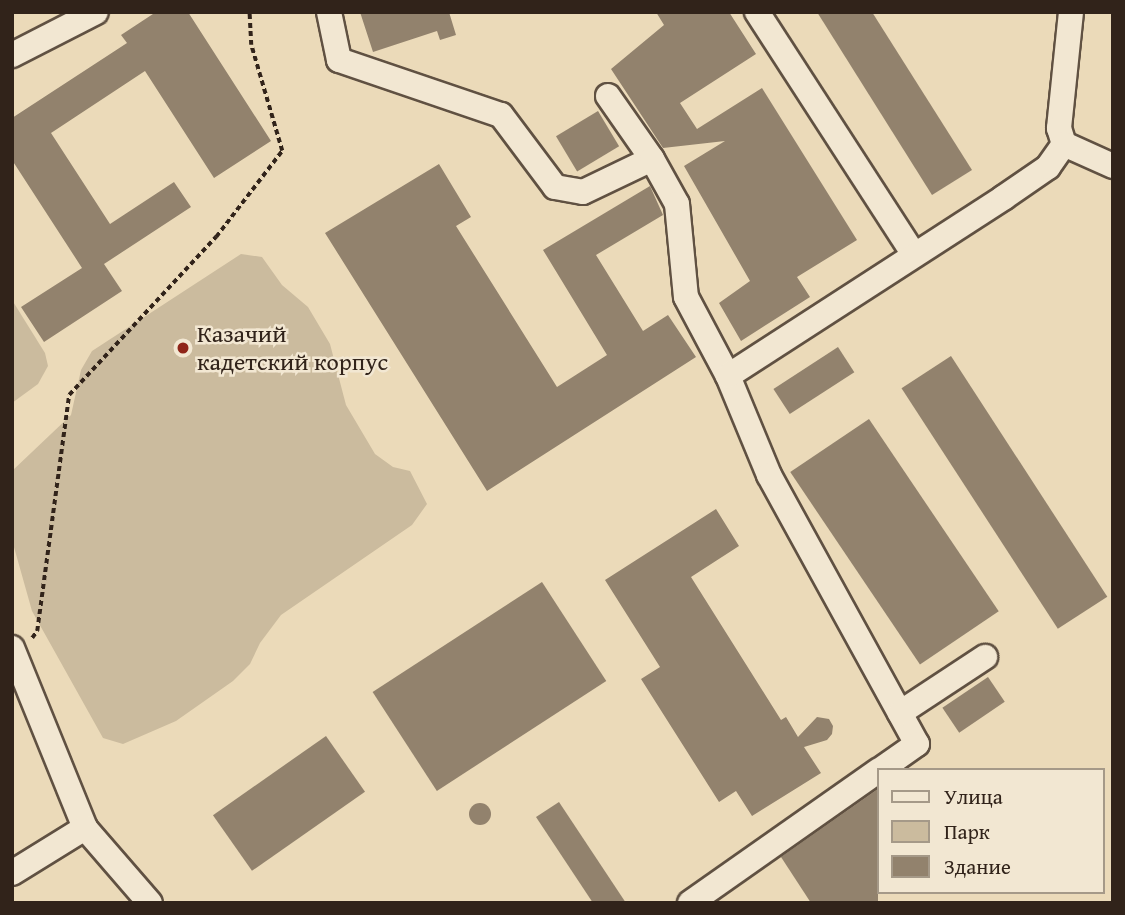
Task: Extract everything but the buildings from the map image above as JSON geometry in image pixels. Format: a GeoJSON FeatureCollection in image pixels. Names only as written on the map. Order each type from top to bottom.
{"type":"FeatureCollection","features":[{"type":"Feature","properties":{"kind":"street"},"geometry":{"type":"LineString","coordinates":[[12,55],[96,12]]}},
{"type":"Feature","properties":{"kind":"street"},"geometry":{"type":"LineString","coordinates":[[329,12],[339,60],[501,115],[555,187],[583,192],[652,159]]}},
{"type":"Feature","properties":{"kind":"street"},"geometry":{"type":"LineString","coordinates":[[757,12],[913,253]]}},
{"type":"Feature","properties":{"kind":"street"},"geometry":{"type":"LineString","coordinates":[[1071,12],[1059,128],[1064,144],[1113,166]]}},
{"type":"Feature","properties":{"kind":"street"},"geometry":{"type":"LineString","coordinates":[[608,96],[652,159],[677,204],[686,297],[728,376],[769,475],[917,744],[882,768]]}},
{"type":"Feature","properties":{"kind":"street"},"geometry":{"type":"LineString","coordinates":[[728,376],[1048,167],[1064,144]]}},
{"type":"Feature","properties":{"kind":"street"},"geometry":{"type":"LineString","coordinates":[[15,654],[85,828],[149,903]]}},
{"type":"Feature","properties":{"kind":"street"},"geometry":{"type":"LineString","coordinates":[[900,713],[985,657]]}},
{"type":"Feature","properties":{"kind":"street"},"geometry":{"type":"LineString","coordinates":[[690,903],[876,772]]}},
{"type":"Feature","properties":{"kind":"street"},"geometry":{"type":"LineString","coordinates":[[12,873],[85,828]]}},
{"type":"Feature","properties":{"kind":"path"},"geometry":{"type":"LineString","coordinates":[[15,654],[37,631],[69,395],[216,237],[282,151],[251,45],[249,12]]}},
{"type":"Feature","properties":{"kind":"green space"},"geometry":{"type":"Polygon","coordinates":[[[241,254],[262,257],[282,285],[308,307],[330,344],[346,405],[375,454],[393,467],[410,471],[427,504],[412,525],[281,615],[260,643],[250,664],[233,681],[176,721],[123,744],[103,738],[32,611],[12,540],[12,471],[71,415],[81,370],[92,351],[241,254]]]}},
{"type":"Feature","properties":{"kind":"green space"},"geometry":{"type":"Polygon","coordinates":[[[12,300],[45,353],[48,366],[38,384],[12,403],[12,300]]]}},
{"type":"Feature","properties":{"kind":"place","name":"Казачий кадетский корпус"},"geometry":{"type":"Point","coordinates":[183,348]}}]}
